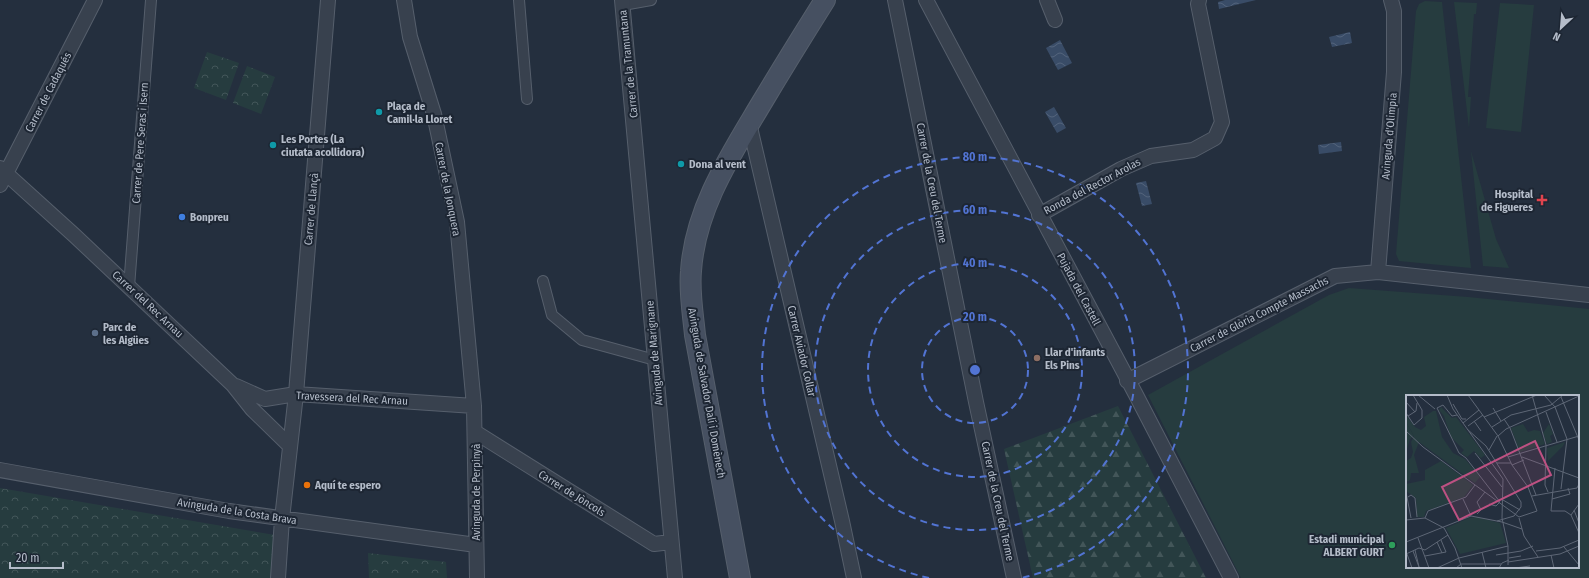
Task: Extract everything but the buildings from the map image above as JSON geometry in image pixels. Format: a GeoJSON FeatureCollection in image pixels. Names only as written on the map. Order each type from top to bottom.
{"type":"FeatureCollection","features":[{"type":"Feature","properties":{"kind":"main road","name":"Avinguda de Salvador Dalí i Domènech"},"geometry":{"type":"LineString","coordinates":[[740,578],[696,342],[691,304],[691,272],[696,241],[704,212],[724,167],[825,0]]}},
{"type":"Feature","properties":{"kind":"street","name":"Carrer de Cadaqués"},"geometry":{"type":"LineString","coordinates":[[2,176],[95,0]]}},
{"type":"Feature","properties":{"kind":"street","name":"Carrer de Pere Seras i Isern"},"geometry":{"type":"LineString","coordinates":[[129,287],[151,0]]}},
{"type":"Feature","properties":{"kind":"street","name":"Carrer de Llançà"},"geometry":{"type":"LineString","coordinates":[[278,578],[282,518],[296,394],[328,0]]}},
{"type":"Feature","properties":{"kind":"street","name":"Carrer de la Jonquera"},"geometry":{"type":"LineString","coordinates":[[404,0],[410,37],[434,114],[457,222],[474,406]]}},
{"type":"Feature","properties":{"kind":"street"},"geometry":{"type":"LineString","coordinates":[[519,0],[527,100]]}},
{"type":"Feature","properties":{"kind":"street"},"geometry":{"type":"LineString","coordinates":[[622,3],[651,0]]}},
{"type":"Feature","properties":{"kind":"street","name":"Carrer de la Creu del Terme"},"geometry":{"type":"LineString","coordinates":[[895,0],[1014,578]]}},
{"type":"Feature","properties":{"kind":"street","name":"Pujada del Castell"},"geometry":{"type":"LineString","coordinates":[[926,0],[1231,578]]}},
{"type":"Feature","properties":{"kind":"street"},"geometry":{"type":"LineString","coordinates":[[1047,0],[1055,20]]}},
{"type":"Feature","properties":{"kind":"street","name":"Ronda del Rector Arolas"},"geometry":{"type":"LineString","coordinates":[[1039,215],[1121,169],[1150,156],[1193,150],[1215,138],[1222,122],[1198,4],[1199,0]]}},
{"type":"Feature","properties":{"kind":"street","name":"Avinguda d'Olimpia"},"geometry":{"type":"LineString","coordinates":[[1378,272],[1394,72],[1394,11],[1391,0]]}},
{"type":"Feature","properties":{"kind":"street","name":"Carrer de la Tramuntana"},"geometry":{"type":"LineString","coordinates":[[622,3],[635,127]]}},
{"type":"Feature","properties":{"kind":"street","name":"Carrer Aviador Collar"},"geometry":{"type":"LineString","coordinates":[[749,124],[854,578]]}},
{"type":"Feature","properties":{"kind":"street","name":"Avinguda de Marignane"},"geometry":{"type":"LineString","coordinates":[[635,127],[675,578]]}},
{"type":"Feature","properties":{"kind":"street","name":"Carrer del Rec Arnau"},"geometry":{"type":"LineString","coordinates":[[2,176],[74,235],[234,385],[252,408],[290,446]]}},
{"type":"Feature","properties":{"kind":"street","name":"Carrer de Glòria Compte Massachs"},"geometry":{"type":"LineString","coordinates":[[1127,381],[1335,276],[1378,272],[1589,295]]}},
{"type":"Feature","properties":{"kind":"street"},"geometry":{"type":"LineString","coordinates":[[543,281],[552,315],[582,340],[655,360]]}},
{"type":"Feature","properties":{"kind":"street","name":"Travessera del Rec Arnau"},"geometry":{"type":"LineString","coordinates":[[234,385],[265,399],[296,394],[474,406]]}},
{"type":"Feature","properties":{"kind":"street","name":"Avinguda de Perpinyà"},"geometry":{"type":"LineString","coordinates":[[474,406],[476,432],[477,578]]}},
{"type":"Feature","properties":{"kind":"street","name":"Carrer de Jòncols"},"geometry":{"type":"LineString","coordinates":[[476,432],[654,544],[671,542]]}},
{"type":"Feature","properties":{"kind":"street","name":"Avinguda de la Costa Brava"},"geometry":{"type":"LineString","coordinates":[[0,470],[221,510],[476,545]]}},
{"type":"Feature","properties":{"kind":"green space"},"geometry":{"type":"Polygon","coordinates":[[[1425,1],[1442,2],[1471,268],[1399,261],[1396,254],[1416,11],[1419,4],[1425,1]]]}},
{"type":"Feature","properties":{"kind":"green space"},"geometry":{"type":"Polygon","coordinates":[[[1454,2],[1477,3],[1476,14],[1474,14],[1468,97],[1471,97],[1469,128],[1454,2]]]}},
{"type":"Feature","properties":{"kind":"green space"},"geometry":{"type":"Polygon","coordinates":[[[1500,3],[1534,5],[1521,132],[1486,128],[1500,3]]]}},
{"type":"Feature","properties":{"kind":"green space"},"geometry":{"type":"Polygon","coordinates":[[[207,52],[239,63],[226,100],[194,88],[207,52]]]}},
{"type":"Feature","properties":{"kind":"green space"},"geometry":{"type":"Polygon","coordinates":[[[247,66],[275,77],[261,114],[233,103],[247,66]]]}},
{"type":"Feature","properties":{"kind":"green space"},"geometry":{"type":"Polygon","coordinates":[[[1471,151],[1496,239],[1509,268],[1483,266],[1471,151]]]}},
{"type":"Feature","properties":{"kind":"green space"},"geometry":{"type":"Polygon","coordinates":[[[1349,288],[1468,297],[1589,309],[1589,578],[1241,578],[1148,395],[1329,295],[1349,288]]]}},
{"type":"Feature","properties":{"kind":"green space"},"geometry":{"type":"Polygon","coordinates":[[[1118,406],[1206,578],[1033,578],[1004,449],[1118,406]]]}},
{"type":"Feature","properties":{"kind":"green space"},"geometry":{"type":"Polygon","coordinates":[[[0,488],[275,535],[271,578],[0,578],[0,488]]]}},
{"type":"Feature","properties":{"kind":"green space"},"geometry":{"type":"Polygon","coordinates":[[[368,553],[446,562],[447,578],[369,578],[368,553]]]}},
{"type":"Feature","properties":{"kind":"water"},"geometry":{"type":"Polygon","coordinates":[[[1225,0],[1256,0],[1219,9],[1218,2],[1225,0]]]}},
{"type":"Feature","properties":{"kind":"water"},"geometry":{"type":"Polygon","coordinates":[[[1350,32],[1352,43],[1332,47],[1329,37],[1350,32]]]}},
{"type":"Feature","properties":{"kind":"water"},"geometry":{"type":"Polygon","coordinates":[[[1060,40],[1072,63],[1058,70],[1046,48],[1060,40]]]}},
{"type":"Feature","properties":{"kind":"water"},"geometry":{"type":"Polygon","coordinates":[[[1054,107],[1066,128],[1057,133],[1045,112],[1054,107]]]}},
{"type":"Feature","properties":{"kind":"water"},"geometry":{"type":"Polygon","coordinates":[[[1341,142],[1342,151],[1319,154],[1318,145],[1341,142]]]}},
{"type":"Feature","properties":{"kind":"water"},"geometry":{"type":"Polygon","coordinates":[[[1146,181],[1152,204],[1142,206],[1136,183],[1146,181]]]}},
{"type":"Feature","properties":{"kind":"place","name":"Plaça de Camil·la Lloret"},"geometry":{"type":"Point","coordinates":[379,112]}},
{"type":"Feature","properties":{"kind":"place","name":"Les Portes (La ciutata acollidora)"},"geometry":{"type":"Point","coordinates":[273,145]}},
{"type":"Feature","properties":{"kind":"place","name":"Dona al vent"},"geometry":{"type":"Point","coordinates":[681,164]}},
{"type":"Feature","properties":{"kind":"place","name":"Hospital de Figueres"},"geometry":{"type":"Point","coordinates":[1542,200]}},
{"type":"Feature","properties":{"kind":"place","name":"Bonpreu"},"geometry":{"type":"Point","coordinates":[182,217]}},
{"type":"Feature","properties":{"kind":"place","name":"Parc de les Aigües"},"geometry":{"type":"Point","coordinates":[95,333]}},
{"type":"Feature","properties":{"kind":"place","name":"Llar d'infants Els Pins"},"geometry":{"type":"Point","coordinates":[1037,358]}},
{"type":"Feature","properties":{"kind":"place","name":"Aquí te espero"},"geometry":{"type":"Point","coordinates":[307,485]}},
{"type":"Feature","properties":{"kind":"place","name":"Estadi municipal ALBERT GURT"},"geometry":{"type":"Point","coordinates":[1392,545]}}]}
